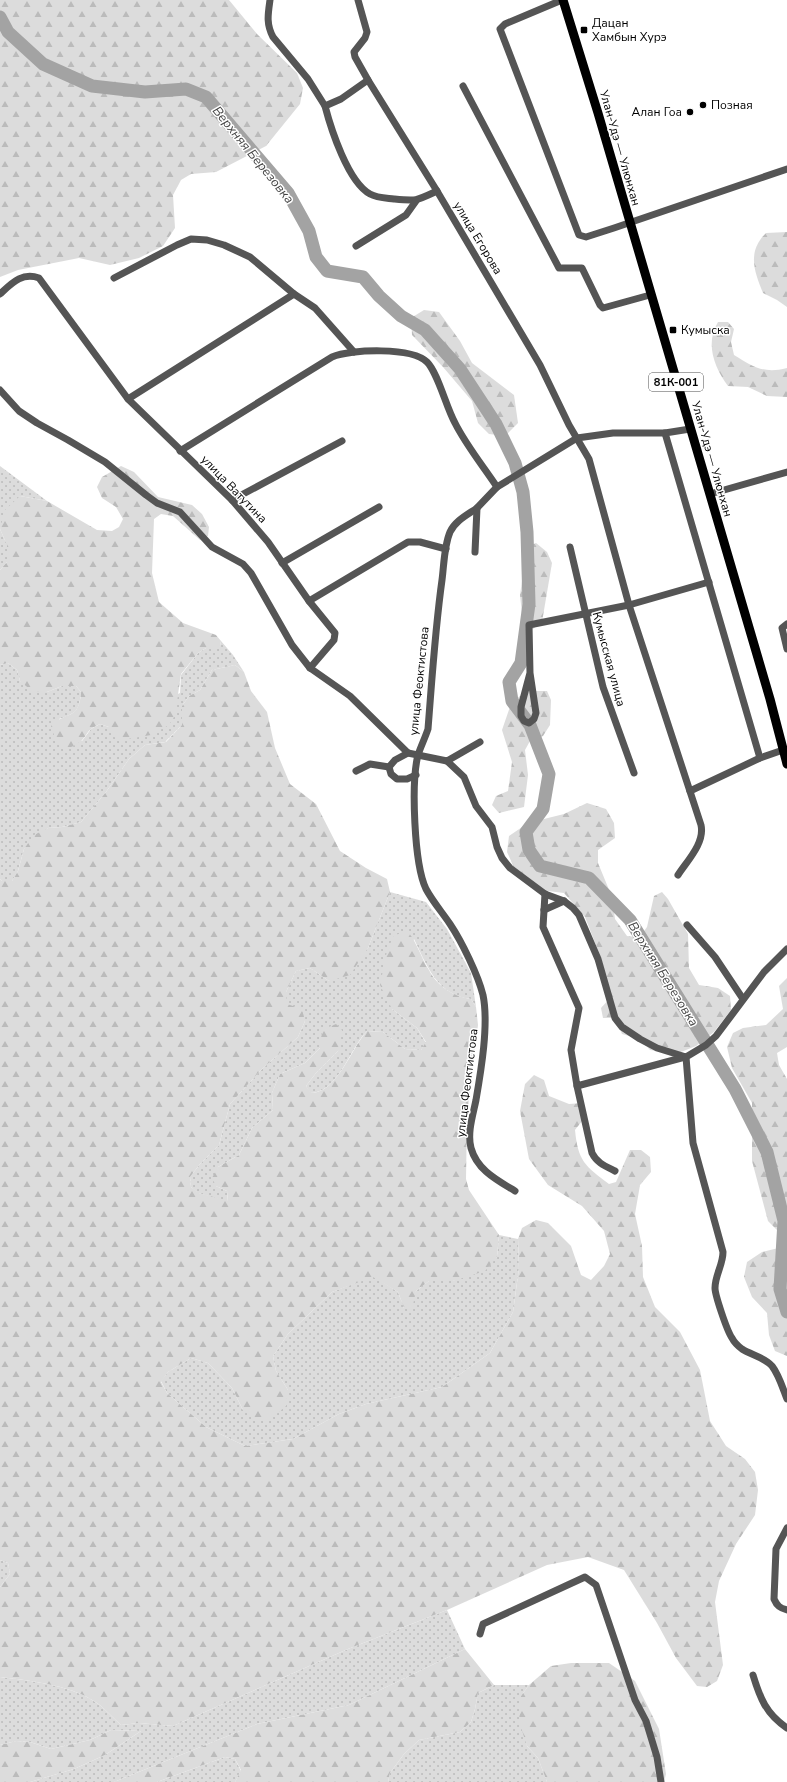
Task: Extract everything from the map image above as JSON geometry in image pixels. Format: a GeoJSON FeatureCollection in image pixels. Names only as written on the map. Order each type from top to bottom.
{"type":"FeatureCollection","features":[{"type":"Feature","properties":{"kind":"main road","name":"Улан-Удэ — Улюнхан"},"geometry":{"type":"LineString","coordinates":[[562,0],[598,113],[650,295],[710,494],[787,764]]}},
{"type":"Feature","properties":{"kind":"street"},"geometry":{"type":"LineString","coordinates":[[270,0],[267,20],[269,29],[273,37],[308,79],[325,106],[331,130],[355,178],[369,194],[376,197],[416,201]]}},
{"type":"Feature","properties":{"kind":"street","name":"улица Егорова"},"geometry":{"type":"LineString","coordinates":[[358,0],[366,32],[365,38],[354,52],[355,57],[437,191],[540,365],[593,469],[629,605],[703,833],[678,876]]}},
{"type":"Feature","properties":{"kind":"street"},"geometry":{"type":"LineString","coordinates":[[562,0],[505,24],[500,29],[579,235],[586,236],[787,169]]}},
{"type":"Feature","properties":{"kind":"street"},"geometry":{"type":"LineString","coordinates":[[325,106],[341,99],[368,80]]}},
{"type":"Feature","properties":{"kind":"street"},"geometry":{"type":"LineString","coordinates":[[463,86],[559,268],[582,268],[600,305],[604,308],[650,295]]}},
{"type":"Feature","properties":{"kind":"street"},"geometry":{"type":"LineString","coordinates":[[356,246],[406,215],[416,201],[437,191]]}},
{"type":"Feature","properties":{"kind":"street"},"geometry":{"type":"LineString","coordinates":[[114,278],[191,239],[208,240],[250,258],[294,294],[315,308],[354,352]]}},
{"type":"Feature","properties":{"kind":"street","name":"улица Ватутина"},"geometry":{"type":"LineString","coordinates":[[0,294],[14,281],[30,275],[39,278],[128,399],[232,500],[268,542],[309,601],[335,633],[334,640],[310,668]]}},
{"type":"Feature","properties":{"kind":"street"},"geometry":{"type":"LineString","coordinates":[[128,399],[294,294]]}},
{"type":"Feature","properties":{"kind":"street"},"geometry":{"type":"LineString","coordinates":[[180,451],[332,357],[342,353],[354,352],[409,353],[419,356],[427,362],[433,371],[456,425],[497,487]]}},
{"type":"Feature","properties":{"kind":"street"},"geometry":{"type":"LineString","coordinates":[[0,390],[19,411],[105,462],[157,502],[180,512],[212,547],[243,564],[251,574],[292,645],[310,668],[350,696],[408,753]]}},
{"type":"Feature","properties":{"kind":"street","name":"улица Феоктистова"},"geometry":{"type":"LineString","coordinates":[[515,1191],[489,1176],[478,1163],[471,1148],[470,1131],[479,1083],[485,1025],[483,996],[471,965],[451,925],[432,899],[422,876],[415,828],[416,775],[419,754],[428,729],[436,621],[449,534],[460,519],[477,508],[497,487],[577,438],[613,433],[666,432],[690,429]]}},
{"type":"Feature","properties":{"kind":"street"},"geometry":{"type":"LineString","coordinates":[[666,432],[760,758]]}},
{"type":"Feature","properties":{"kind":"street"},"geometry":{"type":"LineString","coordinates":[[232,500],[342,441]]}},
{"type":"Feature","properties":{"kind":"street"},"geometry":{"type":"LineString","coordinates":[[710,494],[787,472]]}},
{"type":"Feature","properties":{"kind":"street"},"geometry":{"type":"LineString","coordinates":[[282,563],[379,507]]}},
{"type":"Feature","properties":{"kind":"street"},"geometry":{"type":"LineString","coordinates":[[475,552],[477,508]]}},
{"type":"Feature","properties":{"kind":"street"},"geometry":{"type":"LineString","coordinates":[[309,601],[408,542],[420,542],[446,550]]}},
{"type":"Feature","properties":{"kind":"street","name":"Кумысская улица"},"geometry":{"type":"LineString","coordinates":[[570,548],[605,693],[634,773]]}},
{"type":"Feature","properties":{"kind":"street"},"geometry":{"type":"LineString","coordinates":[[530,673],[521,707],[521,716],[524,721],[529,723],[534,719],[536,713],[530,673],[529,625],[629,605],[709,582]]}},
{"type":"Feature","properties":{"kind":"street"},"geometry":{"type":"LineString","coordinates":[[787,624],[782,628],[782,633],[787,649]]}},
{"type":"Feature","properties":{"kind":"street"},"geometry":{"type":"LineString","coordinates":[[446,761],[480,742]]}},
{"type":"Feature","properties":{"kind":"street"},"geometry":{"type":"LineString","coordinates":[[690,791],[760,758],[783,750]]}},
{"type":"Feature","properties":{"kind":"street"},"geometry":{"type":"LineString","coordinates":[[389,767],[395,760],[408,753],[419,754],[446,761],[464,777],[476,806],[492,827],[497,847],[502,858],[510,868],[545,894],[564,901],[579,915],[593,946],[615,1018],[622,1027],[657,1048],[686,1057]]}},
{"type":"Feature","properties":{"kind":"street"},"geometry":{"type":"LineString","coordinates":[[356,771],[370,764],[389,767]]}},
{"type":"Feature","properties":{"kind":"street"},"geometry":{"type":"LineString","coordinates":[[389,767],[391,774],[397,780],[406,779],[416,775]]}},
{"type":"Feature","properties":{"kind":"street"},"geometry":{"type":"LineString","coordinates":[[545,894],[543,922],[545,932],[579,1008],[571,1050],[592,1153],[596,1160],[602,1165],[615,1171]]}},
{"type":"Feature","properties":{"kind":"street"},"geometry":{"type":"LineString","coordinates":[[544,910],[564,901]]}},
{"type":"Feature","properties":{"kind":"street"},"geometry":{"type":"LineString","coordinates":[[687,925],[715,956],[743,999]]}},
{"type":"Feature","properties":{"kind":"street"},"geometry":{"type":"LineString","coordinates":[[578,1086],[686,1057],[696,1052],[716,1036],[764,972],[787,949]]}},
{"type":"Feature","properties":{"kind":"street"},"geometry":{"type":"LineString","coordinates":[[686,1057],[693,1143],[723,1252],[723,1260],[716,1281],[715,1289],[717,1297],[731,1337],[744,1350],[763,1359],[772,1366],[787,1400]]}},
{"type":"Feature","properties":{"kind":"street"},"geometry":{"type":"LineString","coordinates":[[787,1528],[778,1541],[776,1549],[774,1599],[776,1604],[787,1610]]}},
{"type":"Feature","properties":{"kind":"street"},"geometry":{"type":"LineString","coordinates":[[480,1634],[483,1624],[585,1577],[596,1585],[635,1700],[646,1721],[657,1757],[661,1782]]}},
{"type":"Feature","properties":{"kind":"street"},"geometry":{"type":"LineString","coordinates":[[753,1675],[767,1711],[787,1728]]}},
{"type":"Feature","properties":{"kind":"green space"},"geometry":{"type":"Polygon","coordinates":[[[0,0],[229,0],[257,34],[297,73],[303,88],[300,104],[266,146],[216,172],[191,174],[181,180],[173,195],[175,228],[163,246],[139,258],[110,265],[79,258],[18,270],[0,277],[0,0]]]}},
{"type":"Feature","properties":{"kind":"green space"},"geometry":{"type":"Polygon","coordinates":[[[787,232],[787,307],[763,293],[755,269],[754,255],[756,247],[766,233],[787,232]]]}},
{"type":"Feature","properties":{"kind":"green space"},"geometry":{"type":"Polygon","coordinates":[[[424,310],[439,312],[460,341],[472,363],[514,395],[518,423],[505,436],[489,434],[478,423],[472,401],[443,367],[412,335],[411,318],[424,310]]]}},
{"type":"Feature","properties":{"kind":"green space"},"geometry":{"type":"Polygon","coordinates":[[[718,322],[728,322],[734,329],[731,342],[734,355],[753,366],[765,370],[779,370],[787,368],[787,397],[767,396],[748,387],[728,386],[715,363],[713,355],[712,338],[718,322]]]}},
{"type":"Feature","properties":{"kind":"green space"},"geometry":{"type":"Polygon","coordinates":[[[0,466],[47,501],[20,496],[0,529],[0,466]]]}},
{"type":"Feature","properties":{"kind":"green space"},"geometry":{"type":"Polygon","coordinates":[[[121,466],[134,472],[158,497],[192,505],[202,514],[209,527],[208,536],[200,540],[173,516],[161,514],[154,519],[152,573],[159,602],[183,623],[216,635],[221,641],[220,646],[216,649],[206,648],[198,653],[181,674],[175,715],[169,725],[151,735],[121,740],[112,736],[109,727],[100,724],[91,729],[82,740],[75,745],[65,747],[61,746],[55,738],[51,726],[75,711],[80,701],[81,692],[76,686],[62,686],[47,692],[32,691],[20,681],[17,670],[8,663],[0,665],[0,570],[7,562],[7,545],[0,529],[5,510],[20,496],[47,501],[97,530],[112,531],[119,527],[123,519],[116,507],[102,498],[97,487],[102,477],[121,466]]]}},
{"type":"Feature","properties":{"kind":"green space"},"geometry":{"type":"Polygon","coordinates":[[[0,529],[7,545],[7,562],[0,570],[0,529]]]}},
{"type":"Feature","properties":{"kind":"green space"},"geometry":{"type":"Polygon","coordinates":[[[536,543],[547,552],[552,563],[542,622],[533,629],[523,623],[520,595],[527,547],[536,543]]]}},
{"type":"Feature","properties":{"kind":"green space"},"geometry":{"type":"Polygon","coordinates":[[[221,641],[233,655],[244,672],[235,665],[212,670],[200,690],[189,696],[182,706],[182,725],[165,742],[145,745],[129,759],[106,792],[81,822],[62,827],[48,828],[24,849],[18,871],[12,881],[2,881],[0,879],[0,665],[8,663],[17,670],[20,681],[47,692],[62,686],[76,686],[81,692],[78,708],[73,713],[59,719],[82,741],[91,729],[100,724],[109,727],[180,693],[181,675],[198,653],[206,648],[220,646],[221,641]]]}},
{"type":"Feature","properties":{"kind":"green space"},"geometry":{"type":"Polygon","coordinates":[[[235,665],[244,672],[251,691],[267,712],[275,748],[290,784],[316,804],[340,851],[366,868],[387,879],[390,892],[368,948],[350,975],[329,981],[310,968],[296,971],[286,992],[287,1004],[302,1009],[305,1021],[298,1037],[261,1070],[230,1104],[219,1145],[200,1164],[190,1177],[191,1187],[199,1193],[228,1201],[227,1191],[216,1186],[212,1178],[218,1167],[239,1155],[252,1128],[273,1110],[272,1093],[280,1074],[305,1063],[320,1048],[322,1030],[336,1024],[342,1030],[339,1050],[316,1073],[306,1086],[311,1093],[320,1091],[332,1083],[343,1069],[358,1043],[367,1031],[383,1032],[405,1049],[421,1050],[426,1042],[417,1028],[392,1009],[380,985],[387,951],[394,935],[408,932],[432,976],[441,986],[458,996],[471,999],[476,1007],[478,1025],[467,1116],[466,1179],[469,1190],[499,1235],[497,1257],[485,1271],[453,1281],[429,1281],[416,1291],[412,1309],[404,1308],[398,1292],[373,1277],[332,1292],[288,1334],[273,1356],[276,1371],[288,1390],[286,1406],[268,1421],[256,1419],[243,1410],[232,1388],[208,1363],[191,1358],[168,1372],[161,1382],[167,1393],[206,1427],[245,1446],[293,1439],[339,1414],[366,1404],[442,1387],[490,1353],[513,1312],[519,1268],[518,1239],[522,1228],[536,1220],[548,1223],[571,1246],[581,1275],[591,1280],[604,1266],[610,1254],[604,1231],[582,1206],[548,1185],[529,1159],[520,1111],[525,1084],[534,1075],[544,1080],[549,1096],[569,1104],[583,1103],[585,1107],[584,1118],[575,1130],[578,1149],[588,1167],[609,1184],[616,1182],[630,1150],[641,1150],[650,1157],[651,1172],[640,1185],[635,1214],[642,1246],[643,1277],[655,1307],[680,1332],[700,1370],[710,1421],[726,1446],[745,1459],[755,1472],[758,1490],[755,1515],[736,1544],[719,1581],[715,1602],[723,1665],[717,1681],[707,1687],[697,1686],[676,1658],[657,1623],[624,1570],[588,1557],[547,1565],[447,1610],[348,1649],[173,1726],[139,1723],[121,1725],[101,1706],[79,1693],[53,1685],[0,1677],[0,1587],[10,1574],[8,1563],[0,1560],[0,879],[2,881],[12,881],[18,871],[24,849],[34,835],[48,828],[62,827],[81,822],[106,792],[129,759],[145,745],[166,742],[182,725],[182,706],[189,696],[200,690],[212,670],[235,665]]]}},
{"type":"Feature","properties":{"kind":"green space"},"geometry":{"type":"Polygon","coordinates":[[[529,691],[547,691],[551,700],[550,725],[543,736],[530,741],[525,750],[528,775],[524,807],[499,813],[492,805],[496,796],[508,791],[512,762],[502,730],[512,701],[529,691]]]}},
{"type":"Feature","properties":{"kind":"green space"},"geometry":{"type":"Polygon","coordinates":[[[587,803],[606,809],[614,823],[615,838],[598,850],[598,863],[612,897],[615,919],[627,936],[639,938],[647,927],[654,896],[662,892],[668,899],[688,934],[689,968],[699,985],[718,988],[730,996],[731,1010],[714,1032],[696,1046],[676,1054],[650,1050],[640,1039],[622,1034],[615,1018],[603,1018],[601,1008],[611,997],[601,958],[585,917],[564,893],[540,890],[518,876],[507,852],[509,836],[528,823],[564,814],[587,803]]]}},
{"type":"Feature","properties":{"kind":"green space"},"geometry":{"type":"Polygon","coordinates":[[[390,892],[426,902],[447,929],[471,973],[476,1007],[471,999],[450,992],[441,985],[429,969],[414,939],[392,1009],[417,1028],[426,1043],[421,1050],[405,1049],[383,1032],[367,1031],[358,1043],[343,1069],[332,1083],[320,1091],[310,1093],[306,1086],[316,1073],[339,1050],[320,1048],[305,1063],[280,1074],[272,1093],[273,1110],[252,1128],[239,1155],[218,1167],[216,1186],[227,1191],[228,1202],[198,1193],[191,1187],[190,1177],[200,1164],[219,1145],[230,1104],[261,1070],[298,1037],[305,1021],[286,1004],[286,992],[296,971],[310,968],[329,981],[368,948],[390,892]]]}},
{"type":"Feature","properties":{"kind":"green space"},"geometry":{"type":"Polygon","coordinates":[[[787,978],[787,1047],[777,1053],[779,1065],[787,1079],[787,1230],[778,1231],[768,1221],[752,1161],[752,1103],[732,1068],[727,1047],[733,1033],[743,1028],[766,1025],[783,1009],[779,986],[787,978]]]}},
{"type":"Feature","properties":{"kind":"green space"},"geometry":{"type":"Polygon","coordinates":[[[499,1235],[518,1239],[519,1268],[513,1312],[490,1353],[442,1387],[366,1404],[339,1414],[293,1439],[245,1446],[206,1427],[167,1393],[161,1381],[168,1372],[191,1358],[208,1363],[232,1388],[243,1410],[288,1390],[276,1371],[273,1356],[288,1334],[332,1292],[373,1276],[398,1292],[404,1308],[416,1291],[429,1281],[453,1281],[497,1257],[499,1235]]]}},
{"type":"Feature","properties":{"kind":"green space"},"geometry":{"type":"Polygon","coordinates":[[[787,1246],[787,1356],[775,1351],[769,1335],[767,1313],[752,1297],[744,1277],[747,1262],[762,1252],[787,1246]]]}},
{"type":"Feature","properties":{"kind":"green space"},"geometry":{"type":"Polygon","coordinates":[[[0,1560],[8,1563],[10,1574],[0,1587],[0,1560]]]}},
{"type":"Feature","properties":{"kind":"green space"},"geometry":{"type":"Polygon","coordinates":[[[447,1610],[465,1649],[349,1705],[257,1724],[114,1782],[30,1782],[74,1769],[105,1755],[141,1731],[111,1730],[90,1740],[51,1749],[30,1742],[16,1741],[0,1745],[0,1677],[53,1685],[79,1693],[101,1706],[121,1725],[139,1723],[173,1726],[348,1649],[447,1610]]]}},
{"type":"Feature","properties":{"kind":"green space"},"geometry":{"type":"Polygon","coordinates":[[[465,1649],[494,1685],[478,1693],[471,1722],[460,1732],[419,1740],[404,1754],[390,1773],[388,1782],[235,1782],[241,1770],[235,1759],[225,1757],[157,1782],[114,1782],[257,1724],[349,1705],[465,1649]]]}},
{"type":"Feature","properties":{"kind":"green space"},"geometry":{"type":"Polygon","coordinates":[[[571,1663],[609,1663],[635,1681],[659,1729],[666,1774],[664,1782],[547,1782],[538,1758],[527,1746],[519,1721],[521,1696],[529,1685],[551,1666],[571,1663]]]}},
{"type":"Feature","properties":{"kind":"green space"},"geometry":{"type":"Polygon","coordinates":[[[494,1685],[529,1685],[521,1696],[527,1746],[538,1758],[547,1782],[388,1782],[390,1773],[404,1754],[419,1740],[460,1732],[471,1722],[478,1693],[494,1685]]]}},
{"type":"Feature","properties":{"kind":"green space"},"geometry":{"type":"Polygon","coordinates":[[[111,1730],[141,1731],[105,1755],[74,1769],[30,1782],[0,1782],[0,1745],[16,1741],[30,1742],[51,1749],[90,1740],[111,1730]]]}},
{"type":"Feature","properties":{"kind":"green space"},"geometry":{"type":"Polygon","coordinates":[[[225,1757],[235,1759],[241,1771],[235,1782],[157,1782],[225,1757]]]}},
{"type":"Feature","properties":{"kind":"waterway","name":"Верхняя Березовка"},"geometry":{"type":"LineString","coordinates":[[0,17],[8,32],[43,64],[92,86],[145,92],[186,89],[206,97],[288,193],[309,231],[316,257],[327,271],[363,277],[379,296],[401,316],[425,330],[460,369],[496,424],[515,463],[523,492],[527,532],[529,604],[521,663],[509,682],[512,701],[530,725],[549,774],[543,809],[526,832],[529,850],[540,866],[589,878],[630,920],[735,1089],[767,1152],[784,1221],[780,1289],[787,1312]]}},
{"type":"Feature","properties":{"kind":"place","name":"Дацан Хамбын Хурэ"},"geometry":{"type":"Point","coordinates":[584,30]}},
{"type":"Feature","properties":{"kind":"place","name":"Позная"},"geometry":{"type":"Point","coordinates":[703,105]}},
{"type":"Feature","properties":{"kind":"place","name":"Алан Гоа"},"geometry":{"type":"Point","coordinates":[690,112]}},
{"type":"Feature","properties":{"kind":"place","name":"Кумыска"},"geometry":{"type":"Point","coordinates":[673,330]}}]}
